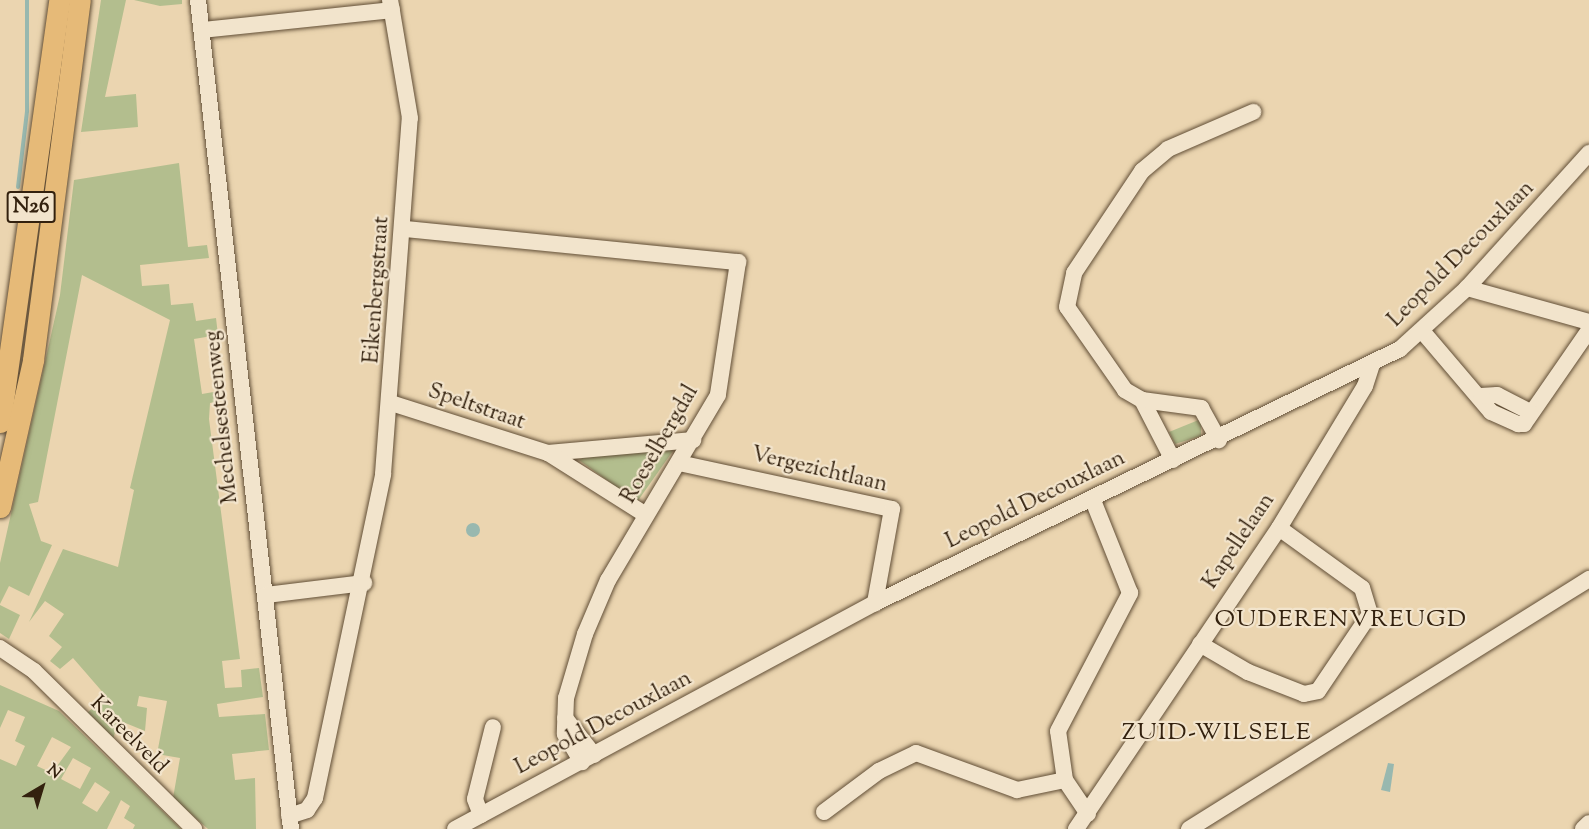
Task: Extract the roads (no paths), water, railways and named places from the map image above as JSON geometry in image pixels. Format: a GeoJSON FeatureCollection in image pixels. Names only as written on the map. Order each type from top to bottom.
{"type":"FeatureCollection","features":[{"type":"Feature","properties":{"kind":"main road","name":"N26"},"geometry":{"type":"LineString","coordinates":[[0,422],[59,0]]}},
{"type":"Feature","properties":{"kind":"main road","name":"N26"},"geometry":{"type":"LineString","coordinates":[[0,507],[33,360],[80,0]]}},
{"type":"Feature","properties":{"kind":"street","name":"Mechelsesteenweg"},"geometry":{"type":"LineString","coordinates":[[198,0],[290,822]]}},
{"type":"Feature","properties":{"kind":"street"},"geometry":{"type":"LineString","coordinates":[[202,30],[391,5]]}},
{"type":"Feature","properties":{"kind":"street","name":"Eikenbergstraat"},"geometry":{"type":"LineString","coordinates":[[290,822],[307,810],[315,798],[364,583],[391,403],[406,229],[410,118],[391,5]]}},
{"type":"Feature","properties":{"kind":"street"},"geometry":{"type":"LineString","coordinates":[[1219,440],[1201,408],[1142,400],[1125,390],[1067,307],[1074,273],[1142,171],[1168,150],[1253,112]]}},
{"type":"Feature","properties":{"kind":"street","name":"Leopold Decouxlaan"},"geometry":{"type":"LineString","coordinates":[[455,829],[875,603],[1372,365],[1423,332],[1467,288],[1589,153]]}},
{"type":"Feature","properties":{"kind":"street","name":"Roeselbergdal"},"geometry":{"type":"LineString","coordinates":[[406,229],[738,262],[718,395],[680,463],[646,515],[585,634],[565,718],[588,758]]}},
{"type":"Feature","properties":{"kind":"street"},"geometry":{"type":"LineString","coordinates":[[1467,288],[1589,322]]}},
{"type":"Feature","properties":{"kind":"street"},"geometry":{"type":"LineString","coordinates":[[1423,332],[1481,396],[1491,412],[1518,424],[1524,424],[1530,412],[1589,330]]}},
{"type":"Feature","properties":{"kind":"street","name":"Kapellelaan"},"geometry":{"type":"LineString","coordinates":[[1076,829],[1279,528],[1365,386],[1372,365]]}},
{"type":"Feature","properties":{"kind":"street"},"geometry":{"type":"LineString","coordinates":[[1142,400],[1173,460]]}},
{"type":"Feature","properties":{"kind":"street","name":"Speltstraat"},"geometry":{"type":"LineString","coordinates":[[391,403],[548,453],[646,515]]}},
{"type":"Feature","properties":{"kind":"street","name":"Speltstraat"},"geometry":{"type":"LineString","coordinates":[[548,453],[693,440]]}},
{"type":"Feature","properties":{"kind":"street","name":"Vergezichtlaan"},"geometry":{"type":"LineString","coordinates":[[680,463],[892,509],[875,603]]}},
{"type":"Feature","properties":{"kind":"street"},"geometry":{"type":"LineString","coordinates":[[1088,814],[1065,780],[1058,731],[1130,593],[1092,498]]}},
{"type":"Feature","properties":{"kind":"street"},"geometry":{"type":"LineString","coordinates":[[1200,644],[1266,679],[1304,694],[1318,691],[1370,614],[1362,588],[1279,528]]}},
{"type":"Feature","properties":{"kind":"street"},"geometry":{"type":"LineString","coordinates":[[1189,829],[1589,579]]}},
{"type":"Feature","properties":{"kind":"street"},"geometry":{"type":"LineString","coordinates":[[266,595],[364,583]]}},
{"type":"Feature","properties":{"kind":"street","name":"Kareelveld"},"geometry":{"type":"LineString","coordinates":[[0,648],[34,671],[194,829]]}},
{"type":"Feature","properties":{"kind":"street","name":"Kareelveld"},"geometry":{"type":"LineString","coordinates":[[0,661],[34,671]]}},
{"type":"Feature","properties":{"kind":"street"},"geometry":{"type":"LineString","coordinates":[[481,815],[475,799],[493,727]]}},
{"type":"Feature","properties":{"kind":"street"},"geometry":{"type":"LineString","coordinates":[[824,812],[879,771],[916,753],[1017,790],[1065,780]]}},
{"type":"Feature","properties":{"kind":"street"},"geometry":{"type":"LineString","coordinates":[[1583,829],[1589,823]]}},
{"type":"Feature","properties":{"kind":"water"},"geometry":{"type":"Polygon","coordinates":[[[473,523],[478,525],[480,530],[478,535],[473,537],[468,535],[466,530],[468,525],[473,523]]]}},
{"type":"Feature","properties":{"kind":"water"},"geometry":{"type":"Polygon","coordinates":[[[1388,763],[1394,764],[1390,792],[1381,790],[1388,763]]]}},
{"type":"Feature","properties":{"kind":"waterway"},"geometry":{"type":"LineString","coordinates":[[18,187],[27,111],[27,0]]}},
{"type":"Feature","properties":{"kind":"district","name":"OUDERENVREUGD"},"geometry":{"type":"Point","coordinates":[1341,621]}},
{"type":"Feature","properties":{"kind":"district","name":"ZUID-WILSELE"},"geometry":{"type":"Point","coordinates":[1217,734]}}]}
